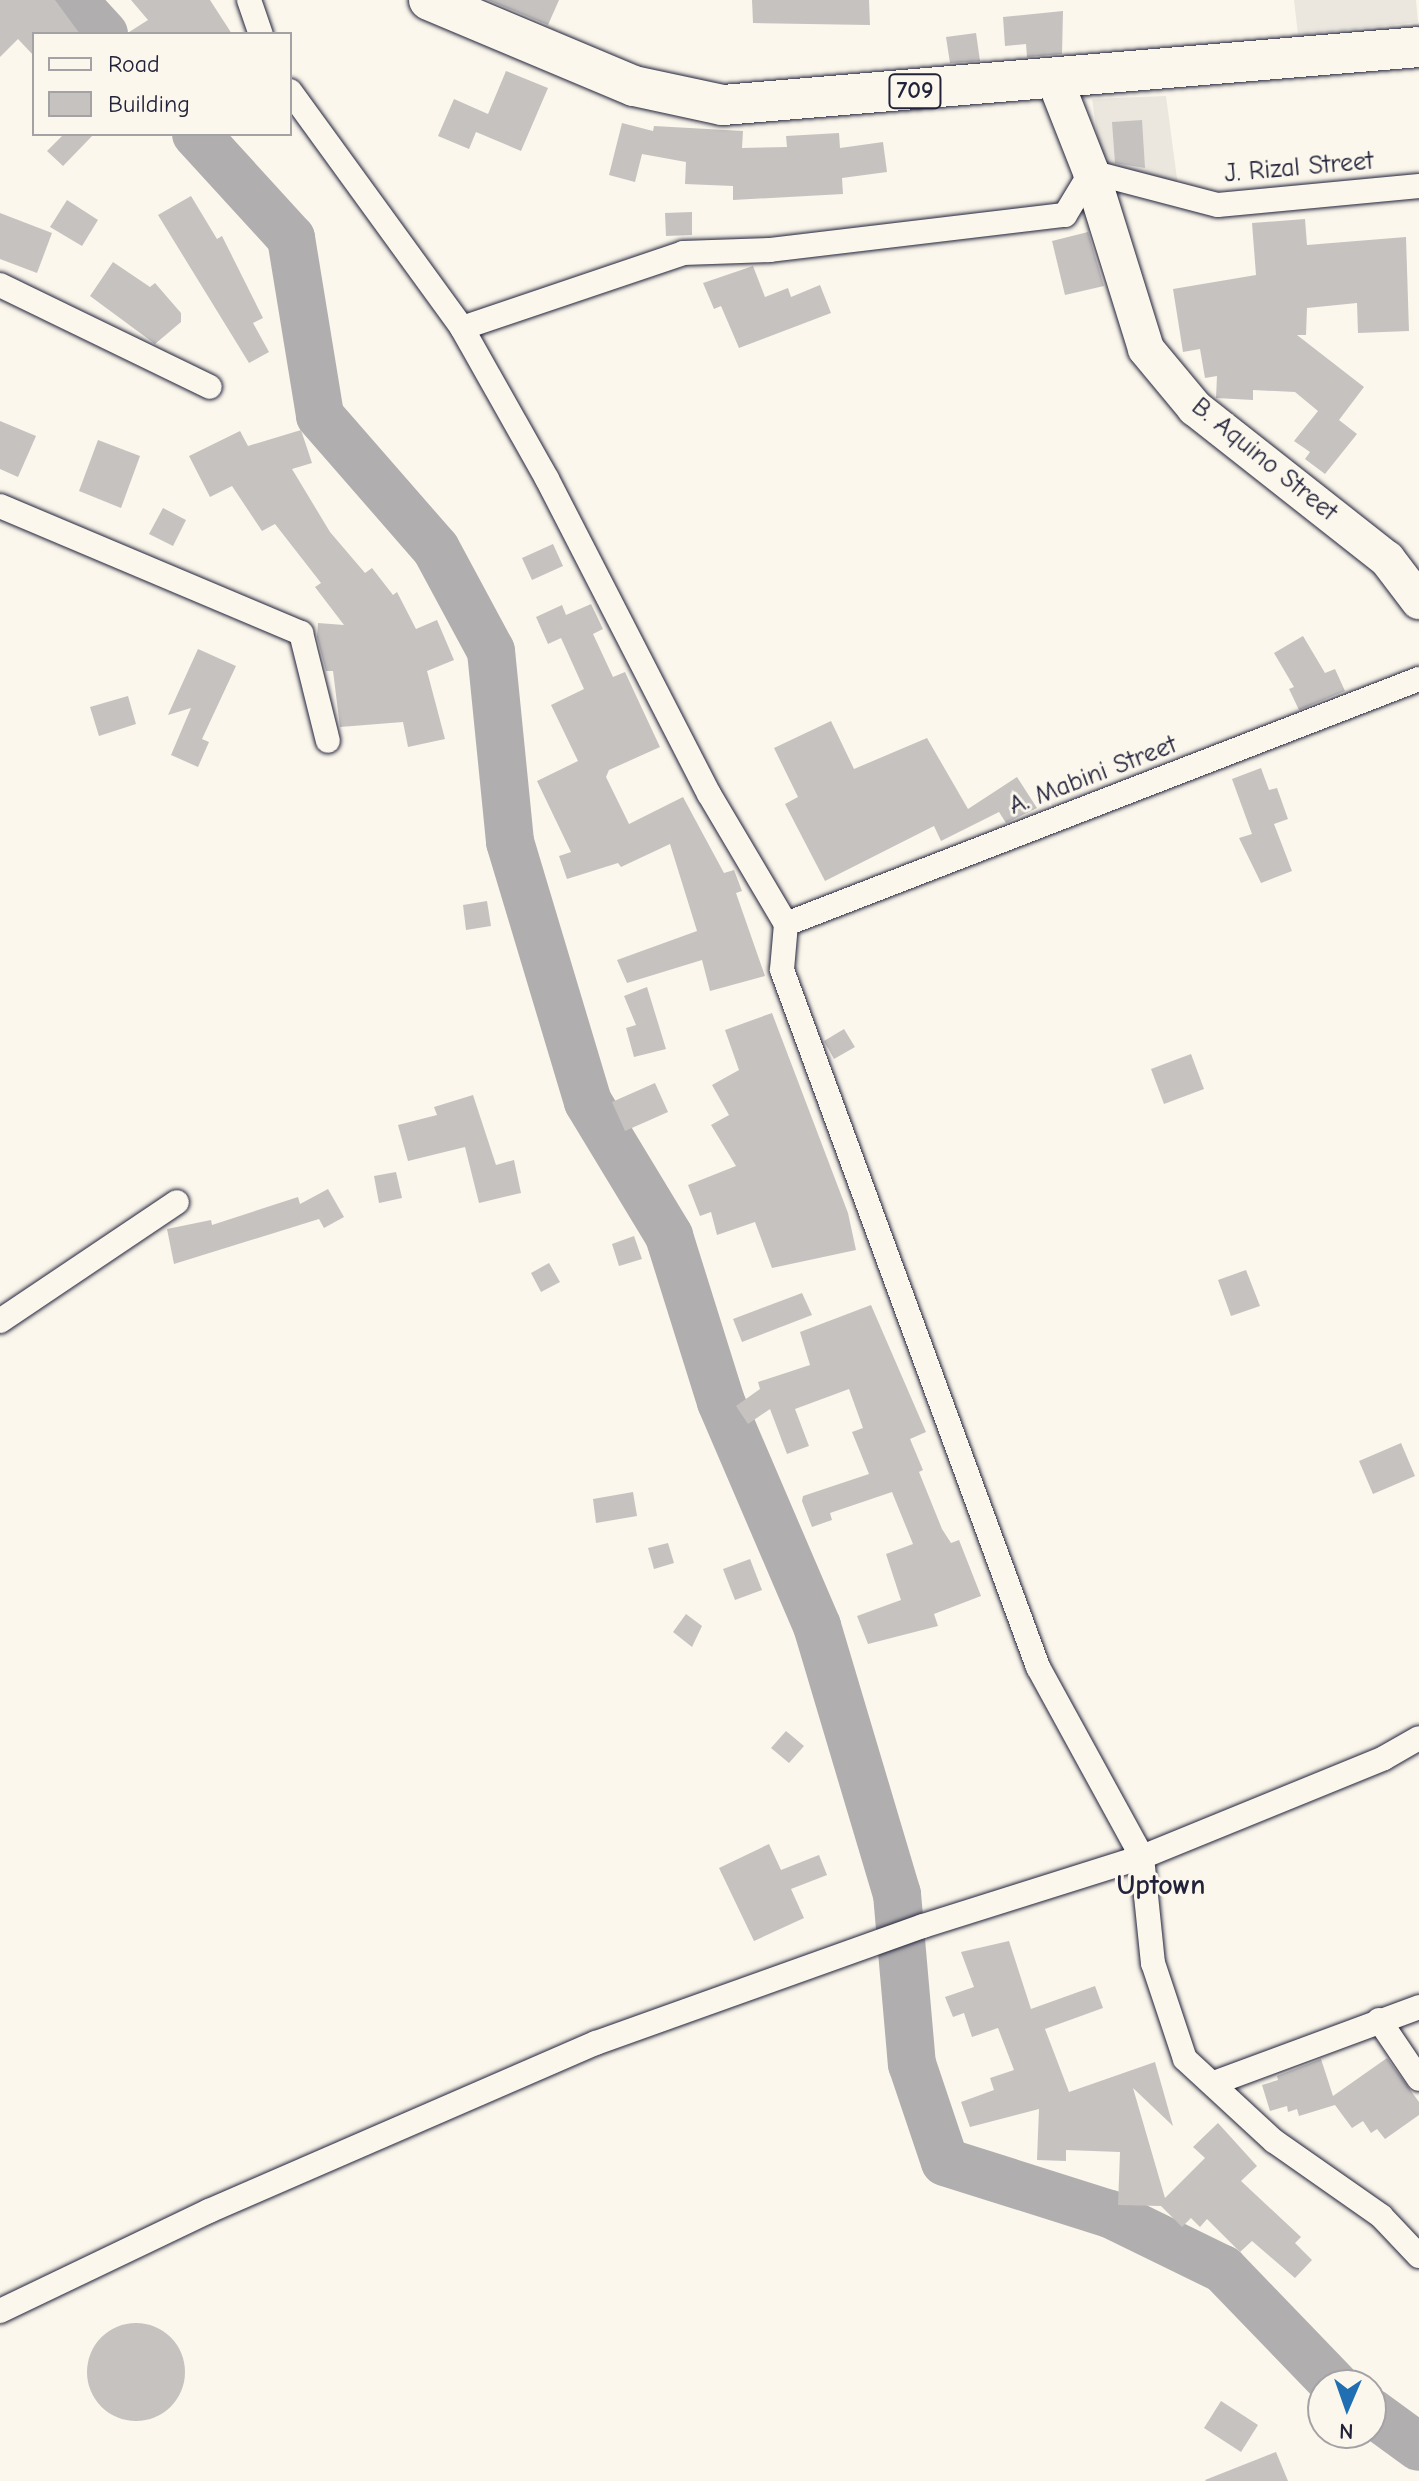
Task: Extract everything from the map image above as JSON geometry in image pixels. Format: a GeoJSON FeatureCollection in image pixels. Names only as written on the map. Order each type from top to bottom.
{"type":"FeatureCollection","features":[{"type":"Feature","properties":{"kind":"main road","name":"709"},"geometry":{"type":"LineString","coordinates":[[429,0],[634,86],[723,105],[1419,47]]}},
{"type":"Feature","properties":{"kind":"street"},"geometry":{"type":"LineString","coordinates":[[249,0],[260,32]]}},
{"type":"Feature","properties":{"kind":"street","name":"B. Aquino Street"},"geometry":{"type":"LineString","coordinates":[[1054,78],[1091,172],[1146,349],[1195,408],[1387,559],[1419,601]]}},
{"type":"Feature","properties":{"kind":"street"},"geometry":{"type":"LineString","coordinates":[[292,94],[462,328],[547,479],[709,794],[786,924],[782,970],[1038,1667],[1142,1857],[1153,1963],[1185,2059],[1274,2141],[1381,2216],[1419,2256]]}},
{"type":"Feature","properties":{"kind":"street"},"geometry":{"type":"LineString","coordinates":[[462,328],[683,253],[770,250],[1065,215],[1091,172]]}},
{"type":"Feature","properties":{"kind":"street","name":"J. Rizal Street"},"geometry":{"type":"LineString","coordinates":[[1091,172],[1218,205],[1419,186]]}},
{"type":"Feature","properties":{"kind":"street"},"geometry":{"type":"LineString","coordinates":[[0,285],[210,387]]}},
{"type":"Feature","properties":{"kind":"street"},"geometry":{"type":"LineString","coordinates":[[0,506],[301,633],[328,741]]}},
{"type":"Feature","properties":{"kind":"street","name":"A. Mabini Street"},"geometry":{"type":"LineString","coordinates":[[786,924],[1419,679]]}},
{"type":"Feature","properties":{"kind":"street"},"geometry":{"type":"LineString","coordinates":[[0,1321],[177,1202]]}},
{"type":"Feature","properties":{"kind":"street"},"geometry":{"type":"LineString","coordinates":[[0,2311],[223,2205],[596,2043],[923,1926],[1142,1857],[1384,1758],[1419,1738]]}},
{"type":"Feature","properties":{"kind":"street"},"geometry":{"type":"LineString","coordinates":[[1214,2083],[1419,2007]]}},
{"type":"Feature","properties":{"kind":"street"},"geometry":{"type":"LineString","coordinates":[[1379,2020],[1419,2079]]}},
{"type":"Feature","properties":{"kind":"shaded area"},"geometry":{"type":"Polygon","coordinates":[[[1294,0],[1416,0],[1418,22],[1298,35],[1294,0]]]}},
{"type":"Feature","properties":{"kind":"shaded area"},"geometry":{"type":"Polygon","coordinates":[[[1166,96],[1178,186],[1102,169],[1092,99],[1166,96]]]}},
{"type":"Feature","properties":{"kind":"building"},"geometry":{"type":"Polygon","coordinates":[[[0,0],[55,0],[79,32],[32,32],[32,54],[18,39],[0,57],[0,0]]]}},
{"type":"Feature","properties":{"kind":"building"},"geometry":{"type":"Polygon","coordinates":[[[131,0],[210,0],[231,32],[129,32],[148,20],[131,0]]]}},
{"type":"Feature","properties":{"kind":"building"},"geometry":{"type":"Polygon","coordinates":[[[488,0],[559,0],[548,25],[488,0]]]}},
{"type":"Feature","properties":{"kind":"building"},"geometry":{"type":"Polygon","coordinates":[[[752,0],[869,0],[870,25],[753,23],[752,0]]]}},
{"type":"Feature","properties":{"kind":"building"},"geometry":{"type":"Polygon","coordinates":[[[1063,11],[1062,54],[1027,57],[1026,44],[1005,46],[1003,17],[1063,11]]]}},
{"type":"Feature","properties":{"kind":"building"},"geometry":{"type":"Polygon","coordinates":[[[976,33],[980,61],[950,63],[946,37],[976,33]]]}},
{"type":"Feature","properties":{"kind":"building"},"geometry":{"type":"Polygon","coordinates":[[[506,71],[548,88],[521,151],[476,132],[469,149],[438,136],[454,99],[488,114],[506,71]]]}},
{"type":"Feature","properties":{"kind":"building"},"geometry":{"type":"Polygon","coordinates":[[[1142,120],[1145,168],[1115,163],[1112,122],[1142,120]]]}},
{"type":"Feature","properties":{"kind":"building"},"geometry":{"type":"Polygon","coordinates":[[[622,123],[653,131],[654,126],[743,131],[742,148],[787,147],[786,136],[839,133],[840,148],[883,142],[887,172],[842,178],[843,194],[733,200],[733,186],[685,184],[686,162],[642,154],[635,182],[609,175],[622,123]]]}},
{"type":"Feature","properties":{"kind":"building"},"geometry":{"type":"Polygon","coordinates":[[[62,136],[92,136],[63,166],[47,151],[62,136]]]}},
{"type":"Feature","properties":{"kind":"building"},"geometry":{"type":"Polygon","coordinates":[[[191,196],[217,239],[222,236],[263,318],[253,323],[269,352],[249,363],[158,215],[191,196]]]}},
{"type":"Feature","properties":{"kind":"building"},"geometry":{"type":"Polygon","coordinates":[[[67,200],[98,220],[82,246],[50,227],[67,200]]]}},
{"type":"Feature","properties":{"kind":"building"},"geometry":{"type":"Polygon","coordinates":[[[692,212],[692,235],[666,236],[665,213],[692,212]]]}},
{"type":"Feature","properties":{"kind":"building"},"geometry":{"type":"Polygon","coordinates":[[[0,213],[52,233],[37,273],[0,259],[0,213]]]}},
{"type":"Feature","properties":{"kind":"building"},"geometry":{"type":"Polygon","coordinates":[[[1305,219],[1307,245],[1406,237],[1409,331],[1358,333],[1357,303],[1307,308],[1306,335],[1297,335],[1364,387],[1339,420],[1357,434],[1325,474],[1305,459],[1310,452],[1294,441],[1318,411],[1295,392],[1253,390],[1253,400],[1216,398],[1217,376],[1205,378],[1200,349],[1183,352],[1173,289],[1256,275],[1252,223],[1305,219]]]}},
{"type":"Feature","properties":{"kind":"building"},"geometry":{"type":"Polygon","coordinates":[[[1088,232],[1104,286],[1065,295],[1052,241],[1088,232]]]}},
{"type":"Feature","properties":{"kind":"building"},"geometry":{"type":"Polygon","coordinates":[[[113,262],[150,287],[155,283],[181,313],[181,322],[155,344],[90,296],[113,262]]]}},
{"type":"Feature","properties":{"kind":"building"},"geometry":{"type":"Polygon","coordinates":[[[753,266],[765,297],[788,288],[791,297],[820,285],[831,313],[739,348],[721,306],[714,309],[703,283],[753,266]]]}},
{"type":"Feature","properties":{"kind":"building"},"geometry":{"type":"Polygon","coordinates":[[[0,421],[36,436],[18,477],[0,469],[0,421]]]}},
{"type":"Feature","properties":{"kind":"building"},"geometry":{"type":"Polygon","coordinates":[[[301,430],[312,463],[292,469],[330,532],[365,573],[372,568],[393,595],[397,592],[416,629],[437,620],[454,660],[427,671],[445,739],[408,747],[403,722],[340,727],[333,671],[326,671],[317,637],[318,623],[344,625],[315,587],[321,583],[275,524],[262,531],[232,486],[210,497],[189,456],[240,431],[248,446],[301,430]]]}},
{"type":"Feature","properties":{"kind":"building"},"geometry":{"type":"Polygon","coordinates":[[[98,440],[140,456],[121,508],[79,491],[98,440]]]}},
{"type":"Feature","properties":{"kind":"building"},"geometry":{"type":"Polygon","coordinates":[[[163,508],[186,520],[173,546],[149,534],[163,508]]]}},
{"type":"Feature","properties":{"kind":"building"},"geometry":{"type":"Polygon","coordinates":[[[553,544],[563,566],[532,580],[522,558],[553,544]]]}},
{"type":"Feature","properties":{"kind":"building"},"geometry":{"type":"Polygon","coordinates":[[[591,604],[603,629],[593,634],[613,677],[625,672],[660,747],[609,770],[606,777],[629,824],[683,797],[724,873],[734,870],[742,891],[736,893],[765,976],[710,991],[702,960],[627,983],[617,960],[697,931],[670,844],[621,867],[618,863],[567,879],[559,856],[571,852],[537,781],[578,761],[551,705],[584,689],[561,638],[548,644],[536,617],[562,605],[566,615],[591,604]]]}},
{"type":"Feature","properties":{"kind":"building"},"geometry":{"type":"Polygon","coordinates":[[[1303,636],[1325,673],[1335,669],[1345,691],[1299,710],[1289,689],[1294,687],[1274,653],[1303,636]]]}},
{"type":"Feature","properties":{"kind":"building"},"geometry":{"type":"Polygon","coordinates":[[[198,649],[236,666],[202,739],[209,742],[198,767],[171,755],[191,708],[168,715],[198,649]]]}},
{"type":"Feature","properties":{"kind":"building"},"geometry":{"type":"Polygon","coordinates":[[[128,696],[136,724],[99,736],[90,707],[128,696]]]}},
{"type":"Feature","properties":{"kind":"building"},"geometry":{"type":"Polygon","coordinates":[[[831,721],[854,769],[927,738],[968,809],[1017,777],[1037,808],[1006,823],[999,812],[941,841],[934,826],[825,881],[785,804],[798,797],[774,748],[831,721]]]}},
{"type":"Feature","properties":{"kind":"building"},"geometry":{"type":"Polygon","coordinates":[[[1261,768],[1269,790],[1277,788],[1288,819],[1274,824],[1292,871],[1261,883],[1239,838],[1252,834],[1232,779],[1261,768]]]}},
{"type":"Feature","properties":{"kind":"building"},"geometry":{"type":"Polygon","coordinates":[[[487,901],[491,926],[466,930],[463,905],[487,901]]]}},
{"type":"Feature","properties":{"kind":"building"},"geometry":{"type":"Polygon","coordinates":[[[647,987],[666,1049],[634,1057],[626,1028],[636,1025],[624,996],[647,987]]]}},
{"type":"Feature","properties":{"kind":"building"},"geometry":{"type":"Polygon","coordinates":[[[772,1013],[848,1213],[856,1250],[772,1268],[755,1222],[717,1235],[711,1212],[700,1216],[688,1185],[736,1166],[711,1125],[729,1115],[712,1085],[739,1070],[725,1030],[772,1013]]]}},
{"type":"Feature","properties":{"kind":"building"},"geometry":{"type":"Polygon","coordinates":[[[844,1029],[855,1047],[834,1059],[824,1041],[844,1029]]]}},
{"type":"Feature","properties":{"kind":"building"},"geometry":{"type":"Polygon","coordinates":[[[1191,1054],[1204,1089],[1164,1104],[1151,1069],[1191,1054]]]}},
{"type":"Feature","properties":{"kind":"building"},"geometry":{"type":"Polygon","coordinates":[[[655,1083],[668,1112],[625,1131],[612,1102],[655,1083]]]}},
{"type":"Feature","properties":{"kind":"building"},"geometry":{"type":"Polygon","coordinates":[[[473,1095],[496,1165],[514,1160],[521,1193],[479,1203],[465,1147],[408,1161],[398,1125],[437,1115],[434,1107],[473,1095]]]}},
{"type":"Feature","properties":{"kind":"building"},"geometry":{"type":"Polygon","coordinates":[[[396,1172],[402,1198],[379,1203],[374,1176],[396,1172]]]}},
{"type":"Feature","properties":{"kind":"building"},"geometry":{"type":"Polygon","coordinates":[[[328,1189],[344,1217],[324,1228],[319,1219],[174,1264],[167,1229],[211,1220],[212,1225],[298,1197],[300,1204],[328,1189]]]}},
{"type":"Feature","properties":{"kind":"building"},"geometry":{"type":"Polygon","coordinates":[[[634,1236],[642,1259],[619,1266],[612,1244],[634,1236]]]}},
{"type":"Feature","properties":{"kind":"building"},"geometry":{"type":"Polygon","coordinates":[[[549,1263],[560,1282],[541,1292],[531,1273],[549,1263]]]}},
{"type":"Feature","properties":{"kind":"building"},"geometry":{"type":"Polygon","coordinates":[[[1246,1270],[1260,1306],[1231,1316],[1218,1280],[1246,1270]]]}},
{"type":"Feature","properties":{"kind":"building"},"geometry":{"type":"Polygon","coordinates":[[[802,1293],[812,1315],[742,1342],[733,1319],[802,1293]]]}},
{"type":"Feature","properties":{"kind":"building"},"geometry":{"type":"Polygon","coordinates":[[[871,1305],[926,1432],[910,1439],[923,1470],[919,1472],[942,1529],[951,1543],[959,1540],[981,1596],[934,1614],[938,1626],[868,1644],[857,1616],[901,1600],[886,1554],[913,1544],[892,1492],[830,1513],[832,1520],[812,1527],[802,1501],[803,1496],[869,1474],[852,1432],[863,1428],[849,1389],[795,1409],[809,1446],[787,1454],[770,1409],[748,1424],[736,1406],[760,1389],[758,1382],[810,1365],[800,1332],[871,1305]]]}},
{"type":"Feature","properties":{"kind":"building"},"geometry":{"type":"Polygon","coordinates":[[[1401,1443],[1415,1476],[1373,1494],[1359,1461],[1401,1443]]]}},
{"type":"Feature","properties":{"kind":"building"},"geometry":{"type":"Polygon","coordinates":[[[633,1492],[637,1516],[596,1523],[593,1499],[633,1492]]]}},
{"type":"Feature","properties":{"kind":"building"},"geometry":{"type":"Polygon","coordinates":[[[668,1543],[674,1563],[654,1569],[648,1548],[668,1543]]]}},
{"type":"Feature","properties":{"kind":"building"},"geometry":{"type":"Polygon","coordinates":[[[750,1559],[762,1590],[735,1600],[723,1569],[750,1559]]]}},
{"type":"Feature","properties":{"kind":"building"},"geometry":{"type":"Polygon","coordinates":[[[686,1614],[702,1626],[692,1647],[673,1632],[686,1614]]]}},
{"type":"Feature","properties":{"kind":"building"},"geometry":{"type":"Polygon","coordinates":[[[786,1731],[804,1746],[789,1763],[771,1748],[786,1731]]]}},
{"type":"Feature","properties":{"kind":"building"},"geometry":{"type":"Polygon","coordinates":[[[769,1844],[781,1870],[819,1855],[827,1875],[791,1889],[804,1918],[754,1941],[719,1868],[769,1844]]]}},
{"type":"Feature","properties":{"kind":"building"},"geometry":{"type":"Polygon","coordinates":[[[1009,1941],[1031,2009],[1095,1986],[1103,2008],[1045,2029],[1069,2092],[1155,2062],[1173,2126],[1133,2088],[1165,2198],[1205,2158],[1193,2147],[1218,2123],[1257,2166],[1241,2181],[1301,2237],[1295,2243],[1312,2260],[1295,2278],[1252,2241],[1240,2252],[1207,2219],[1200,2227],[1191,2218],[1182,2227],[1161,2206],[1118,2205],[1120,2152],[1066,2150],[1066,2161],[1037,2160],[1039,2109],[970,2127],[961,2102],[994,2090],[990,2078],[1014,2070],[998,2028],[972,2037],[964,2013],[953,2017],[945,1997],[974,1987],[961,1952],[1009,1941]]]}},
{"type":"Feature","properties":{"kind":"building"},"geometry":{"type":"Polygon","coordinates":[[[1387,2058],[1419,2102],[1419,2115],[1385,2139],[1377,2129],[1371,2133],[1363,2121],[1352,2128],[1335,2105],[1299,2116],[1297,2109],[1288,2112],[1287,2106],[1270,2111],[1262,2085],[1278,2080],[1277,2076],[1321,2059],[1333,2096],[1387,2058]]]}},
{"type":"Feature","properties":{"kind":"building"},"geometry":{"type":"Polygon","coordinates":[[[136,2323],[155,2327],[171,2337],[181,2353],[185,2372],[181,2391],[171,2407],[155,2417],[136,2421],[117,2417],[101,2407],[91,2391],[87,2372],[91,2353],[101,2337],[117,2327],[136,2323]]]}},
{"type":"Feature","properties":{"kind":"building"},"geometry":{"type":"Polygon","coordinates":[[[1221,2401],[1258,2425],[1241,2452],[1204,2428],[1221,2401]]]}},
{"type":"Feature","properties":{"kind":"building"},"geometry":{"type":"Polygon","coordinates":[[[1276,2452],[1288,2481],[1205,2480],[1276,2452]]]}},
{"type":"Feature","properties":{"kind":"waterway"},"geometry":{"type":"LineString","coordinates":[[73,0],[102,32]]}},
{"type":"Feature","properties":{"kind":"waterway"},"geometry":{"type":"LineString","coordinates":[[198,136],[291,238],[320,416],[436,549],[491,651],[510,842],[588,1102],[669,1236],[721,1402],[817,1626],[897,1894],[912,2064],[945,2162],[1110,2214],[1223,2269],[1320,2369]]}},
{"type":"Feature","properties":{"kind":"waterway"},"geometry":{"type":"LineString","coordinates":[[1387,2424],[1419,2447]]}},
{"type":"Feature","properties":{"kind":"district","name":"Uptown"},"geometry":{"type":"Point","coordinates":[1161,1885]}}]}
